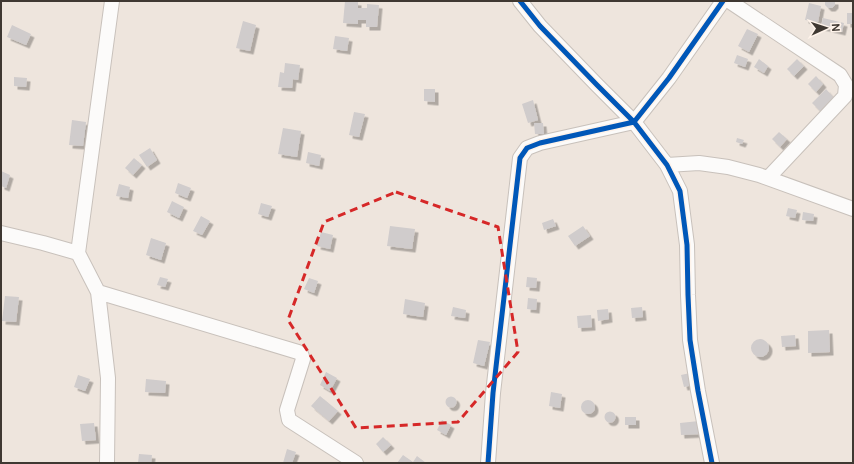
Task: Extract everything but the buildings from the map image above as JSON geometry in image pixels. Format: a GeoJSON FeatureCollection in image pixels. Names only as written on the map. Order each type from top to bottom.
{"type":"FeatureCollection","features":[{"type":"Feature","properties":{"kind":"street"},"geometry":{"type":"LineString","coordinates":[[107,463],[108,378],[98,292],[78,253],[112,1]]}},
{"type":"Feature","properties":{"kind":"street"},"geometry":{"type":"LineString","coordinates":[[520,1],[545,31],[634,122],[667,165],[680,191],[688,245],[690,340],[712,463]]}},
{"type":"Feature","properties":{"kind":"street"},"geometry":{"type":"LineString","coordinates":[[488,463],[493,392],[520,158],[527,148],[540,143],[634,122],[669,78],[723,1]]}},
{"type":"Feature","properties":{"kind":"street"},"geometry":{"type":"LineString","coordinates":[[729,1],[840,75],[846,85],[845,96],[768,178]]}},
{"type":"Feature","properties":{"kind":"street"},"geometry":{"type":"LineString","coordinates":[[667,165],[699,163],[728,167],[768,178],[853,209]]}},
{"type":"Feature","properties":{"kind":"street"},"geometry":{"type":"LineString","coordinates":[[1,233],[78,253]]}},
{"type":"Feature","properties":{"kind":"street"},"geometry":{"type":"LineString","coordinates":[[98,292],[298,352],[301,354],[303,359],[287,410],[287,417],[289,420],[356,463]]}},
{"type":"Feature","properties":{"kind":"highlighted area"},"geometry":{"type":"Polygon","coordinates":[[[396,192],[498,227],[518,352],[458,422],[356,428],[288,320],[324,222],[396,192]]]}},
{"type":"Feature","properties":{"kind":"cycle path"},"geometry":{"type":"LineString","coordinates":[[520,1],[540,26],[634,122],[667,165],[680,191],[687,245],[690,340],[712,463]]}},
{"type":"Feature","properties":{"kind":"cycle path"},"geometry":{"type":"LineString","coordinates":[[488,463],[493,393],[520,158],[527,148],[540,143],[634,122],[669,78],[723,1]]}}]}
